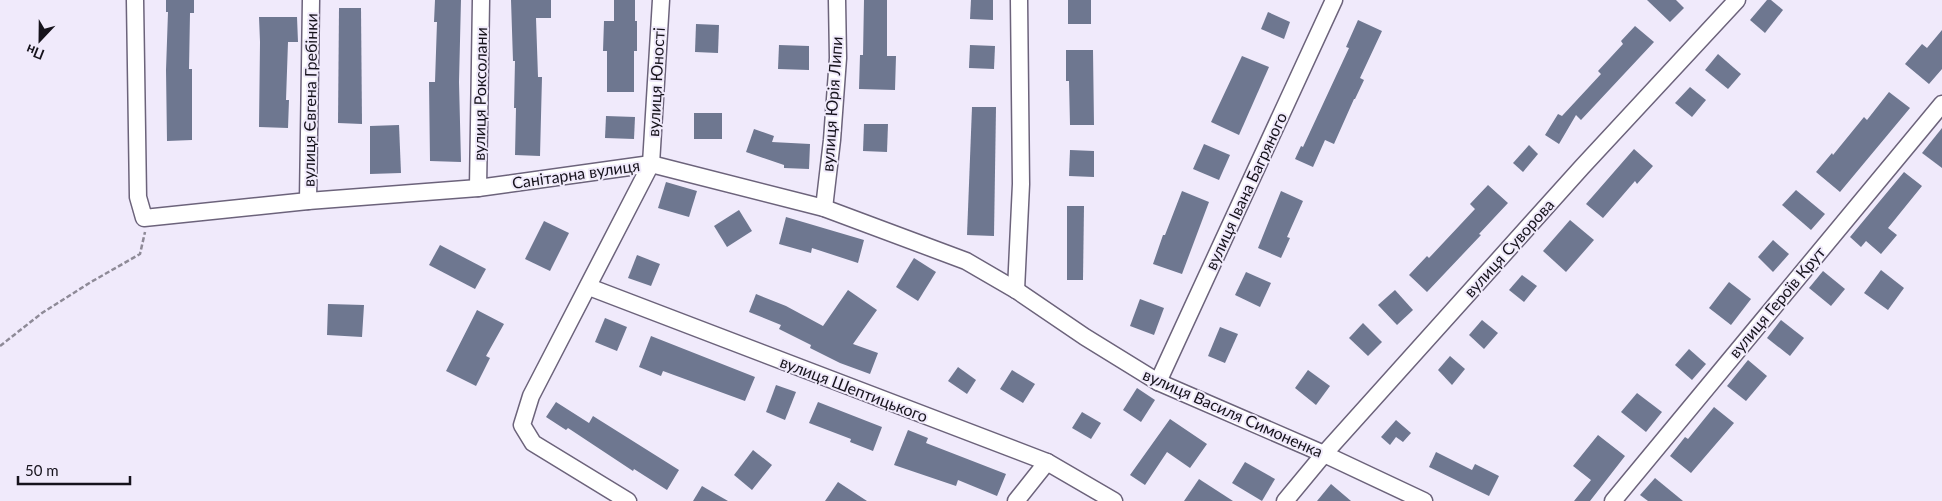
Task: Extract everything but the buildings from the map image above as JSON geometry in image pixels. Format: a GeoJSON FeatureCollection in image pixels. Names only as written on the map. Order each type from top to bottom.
{"type":"FeatureCollection","features":[{"type":"Feature","properties":{"kind":"street"},"geometry":{"type":"LineString","coordinates":[[135,0],[138,197],[144,218]]}},
{"type":"Feature","properties":{"kind":"street","name":"вулиця Євгена Гребінки"},"geometry":{"type":"LineString","coordinates":[[308,201],[311,0]]}},
{"type":"Feature","properties":{"kind":"street","name":"вулиця Роксолани"},"geometry":{"type":"LineString","coordinates":[[478,188],[481,0]]}},
{"type":"Feature","properties":{"kind":"street","name":"вулиця Юності"},"geometry":{"type":"LineString","coordinates":[[651,164],[660,0]]}},
{"type":"Feature","properties":{"kind":"street","name":"вулиця Юрія Липи"},"geometry":{"type":"LineString","coordinates":[[824,208],[832,140],[838,58],[837,0]]}},
{"type":"Feature","properties":{"kind":"street"},"geometry":{"type":"LineString","coordinates":[[1016,290],[1021,184],[1019,0]]}},
{"type":"Feature","properties":{"kind":"street","name":"вулиця Івана Багряного"},"geometry":{"type":"LineString","coordinates":[[1158,382],[1334,0]]}},
{"type":"Feature","properties":{"kind":"street","name":"вулиця Суворова"},"geometry":{"type":"LineString","coordinates":[[1285,501],[1324,454],[1582,167],[1737,0]]}},
{"type":"Feature","properties":{"kind":"street","name":"вулиця Героїв Крут"},"geometry":{"type":"LineString","coordinates":[[1613,501],[1942,104]]}},
{"type":"Feature","properties":{"kind":"street"},"geometry":{"type":"LineString","coordinates":[[628,501],[533,443],[522,424],[531,396],[651,164]]}},
{"type":"Feature","properties":{"kind":"street","name":"Санітарна вулиця"},"geometry":{"type":"LineString","coordinates":[[144,218],[308,201],[478,188],[651,164],[824,208],[966,261],[1016,290]]}},
{"type":"Feature","properties":{"kind":"street","name":"вулиця Шептицького"},"geometry":{"type":"LineString","coordinates":[[589,287],[1047,462],[1114,501]]}},
{"type":"Feature","properties":{"kind":"street","name":"вулиця Василя Симоненка"},"geometry":{"type":"LineString","coordinates":[[1016,290],[1085,337],[1158,382],[1324,454],[1424,501]]}},
{"type":"Feature","properties":{"kind":"street"},"geometry":{"type":"LineString","coordinates":[[1016,501],[1047,462]]}},
{"type":"Feature","properties":{"kind":"path"},"geometry":{"type":"LineString","coordinates":[[0,346],[42,313],[140,254],[146,237],[144,218]]}}]}
